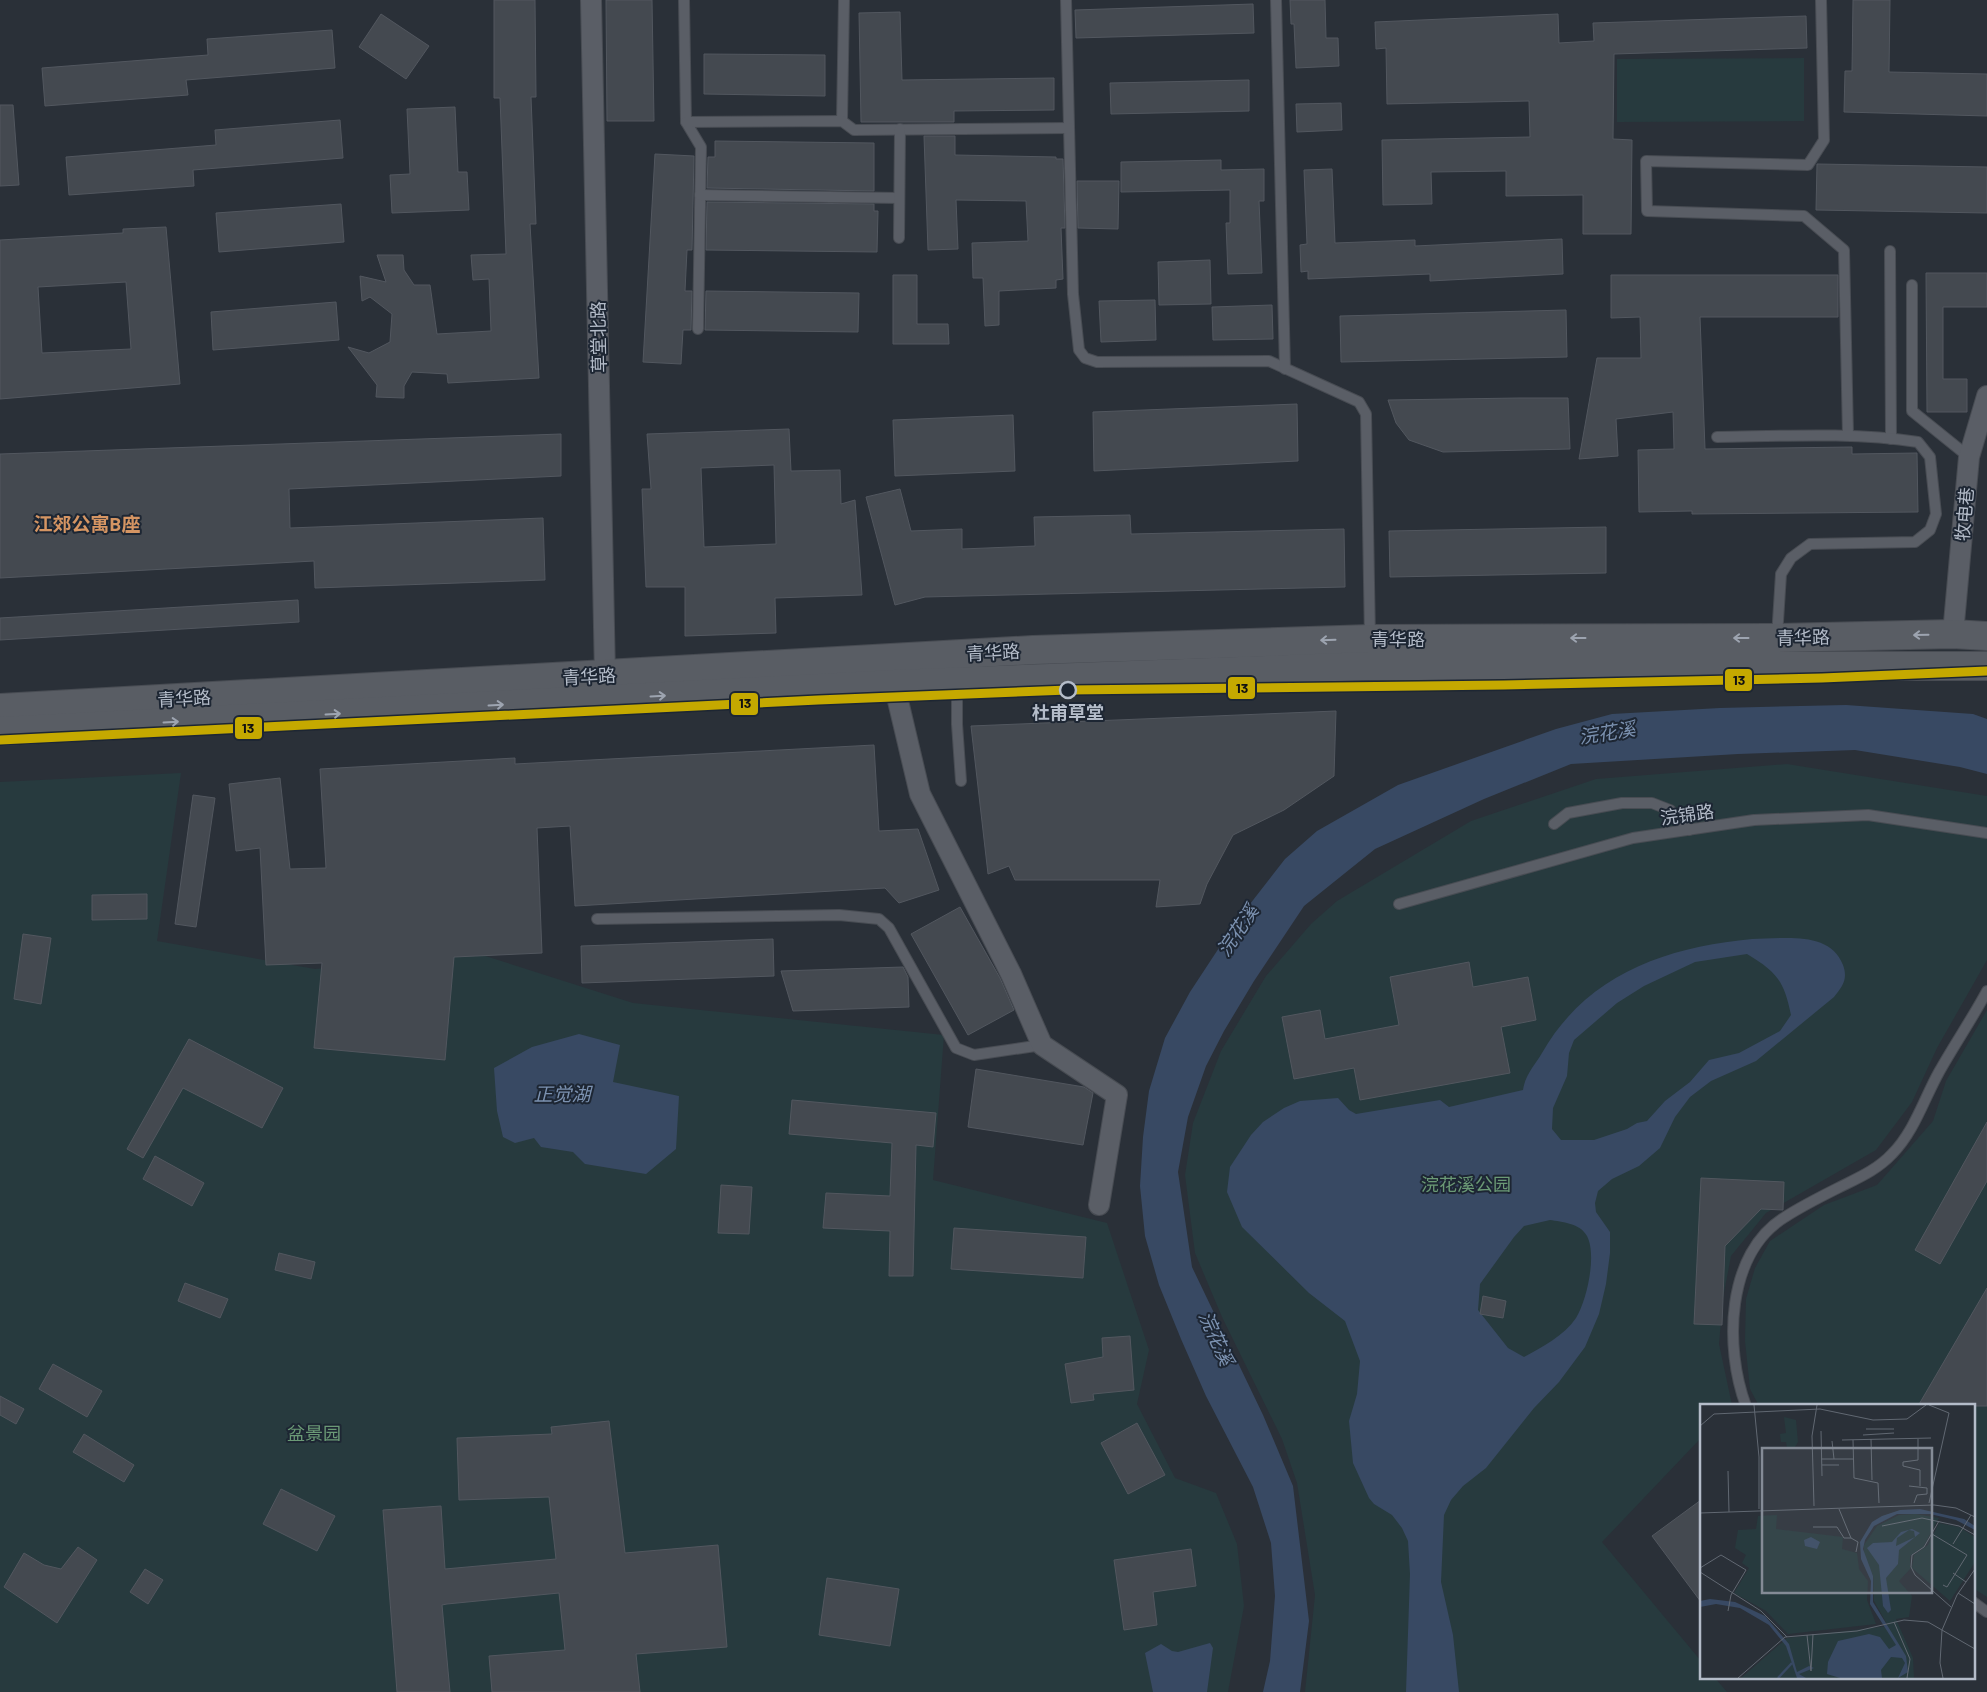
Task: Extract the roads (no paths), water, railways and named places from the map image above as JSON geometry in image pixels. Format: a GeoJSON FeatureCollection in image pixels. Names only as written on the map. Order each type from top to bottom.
{"type":"FeatureCollection","features":[{"type":"Feature","properties":{"kind":"main road","name":"青华路"},"geometry":{"type":"LineString","coordinates":[[0,708],[1033,650],[1370,639],[1777,638],[1953,634],[1987,636]]}},
{"type":"Feature","properties":{"kind":"main road","name":"青华路"},"geometry":{"type":"LineString","coordinates":[[0,731],[957,681],[1368,666],[1987,666]]}},
{"type":"Feature","properties":{"kind":"street","name":"草堂北路"},"geometry":{"type":"LineString","coordinates":[[591,0],[605,675]]}},
{"type":"Feature","properties":{"kind":"street","name":"牧电巷"},"geometry":{"type":"LineString","coordinates":[[1953,634],[1970,457],[1987,396]]}},
{"type":"Feature","properties":{"kind":"street"},"geometry":{"type":"LineString","coordinates":[[894,684],[920,794],[1010,974],[1042,1045],[1117,1095],[1099,1205]]}},
{"type":"Feature","properties":{"kind":"lane"},"geometry":{"type":"LineString","coordinates":[[684,0],[686,122],[701,147],[698,329]]}},
{"type":"Feature","properties":{"kind":"lane"},"geometry":{"type":"LineString","coordinates":[[842,121],[844,0]]}},
{"type":"Feature","properties":{"kind":"lane"},"geometry":{"type":"LineString","coordinates":[[1066,0],[1073,294],[1079,350],[1086,358],[1097,362],[1269,361],[1358,402],[1366,414],[1370,639]]}},
{"type":"Feature","properties":{"kind":"lane"},"geometry":{"type":"LineString","coordinates":[[1276,0],[1284,369]]}},
{"type":"Feature","properties":{"kind":"lane"},"geometry":{"type":"LineString","coordinates":[[1821,0],[1824,140],[1808,165],[1646,160],[1647,211],[1804,216],[1844,250],[1848,435]]}},
{"type":"Feature","properties":{"kind":"lane"},"geometry":{"type":"LineString","coordinates":[[686,122],[842,121],[854,130],[1069,128]]}},
{"type":"Feature","properties":{"kind":"lane"},"geometry":{"type":"LineString","coordinates":[[899,238],[900,129]]}},
{"type":"Feature","properties":{"kind":"lane"},"geometry":{"type":"LineString","coordinates":[[700,195],[899,198]]}},
{"type":"Feature","properties":{"kind":"lane"},"geometry":{"type":"LineString","coordinates":[[1890,251],[1890,439]]}},
{"type":"Feature","properties":{"kind":"lane"},"geometry":{"type":"LineString","coordinates":[[1912,285],[1912,411],[1970,457]]}},
{"type":"Feature","properties":{"kind":"lane"},"geometry":{"type":"LineString","coordinates":[[1717,437],[1848,435],[1918,442],[1930,457],[1936,514],[1930,530],[1915,542],[1810,544],[1791,558],[1781,574],[1777,638]]}},
{"type":"Feature","properties":{"kind":"lane"},"geometry":{"type":"LineString","coordinates":[[957,681],[957,724],[961,781]]}},
{"type":"Feature","properties":{"kind":"lane"},"geometry":{"type":"LineString","coordinates":[[1554,824],[1568,813],[1622,803],[1652,803],[1670,810],[1689,830]]}},
{"type":"Feature","properties":{"kind":"lane","name":"浣锦路"},"geometry":{"type":"LineString","coordinates":[[1399,904],[1632,838],[1754,820],[1868,815],[1987,833]]}},
{"type":"Feature","properties":{"kind":"lane"},"geometry":{"type":"LineString","coordinates":[[597,920],[839,915],[879,919],[889,928],[956,1048],[974,1055],[1042,1045]]}},
{"type":"Feature","properties":{"kind":"lane"},"geometry":{"type":"LineString","coordinates":[[1745,1404],[1738,1384],[1733,1338],[1737,1289],[1753,1248],[1767,1229],[1784,1217],[1876,1169],[1894,1153],[1913,1123],[1939,1072],[1986,996]]}},
{"type":"Feature","properties":{"kind":"lane"},"geometry":{"type":"LineString","coordinates":[[1974,1603],[1987,1612]]}},
{"type":"Feature","properties":{"kind":"water","name":"浣花溪"},"geometry":{"type":"Polygon","coordinates":[[[1846,705],[1973,714],[1987,719],[1987,774],[1960,767],[1855,750],[1738,754],[1571,764],[1484,799],[1375,849],[1304,906],[1254,981],[1224,1031],[1206,1066],[1188,1117],[1178,1172],[1192,1267],[1263,1415],[1293,1486],[1309,1621],[1300,1692],[1263,1692],[1270,1661],[1275,1596],[1271,1543],[1253,1487],[1206,1396],[1181,1339],[1159,1285],[1145,1236],[1140,1186],[1143,1137],[1149,1091],[1165,1038],[1190,992],[1236,922],[1285,859],[1317,831],[1398,785],[1556,729],[1612,714],[1720,708],[1846,705]]]}},
{"type":"Feature","properties":{"kind":"water"},"geometry":{"type":"Polygon","coordinates":[[[1777,938],[1816,941],[1828,946],[1837,954],[1843,965],[1844,982],[1834,997],[1756,1061],[1711,1081],[1690,1097],[1675,1117],[1660,1148],[1639,1166],[1612,1179],[1598,1191],[1595,1203],[1596,1212],[1610,1232],[1610,1253],[1606,1284],[1599,1314],[1585,1347],[1559,1382],[1534,1408],[1486,1468],[1463,1486],[1451,1500],[1444,1515],[1441,1582],[1453,1635],[1459,1692],[1406,1692],[1410,1574],[1408,1541],[1402,1528],[1392,1515],[1374,1504],[1369,1498],[1353,1463],[1349,1421],[1357,1394],[1360,1361],[1345,1321],[1309,1293],[1242,1227],[1227,1192],[1230,1167],[1251,1135],[1263,1122],[1284,1108],[1300,1101],[1338,1098],[1349,1110],[1356,1114],[1440,1100],[1449,1107],[1523,1090],[1531,1070],[1560,1026],[1582,1003],[1606,984],[1632,969],[1660,958],[1720,943],[1777,938]],[[1747,954],[1695,962],[1644,986],[1617,1003],[1574,1040],[1569,1053],[1567,1076],[1553,1108],[1552,1129],[1561,1140],[1594,1140],[1647,1121],[1665,1101],[1690,1082],[1709,1060],[1739,1053],[1780,1031],[1791,1015],[1782,986],[1778,978],[1766,966],[1747,954]],[[1550,1220],[1524,1226],[1480,1284],[1478,1310],[1508,1348],[1524,1357],[1552,1340],[1571,1324],[1580,1310],[1587,1289],[1591,1254],[1587,1236],[1580,1228],[1550,1220]]]}},
{"type":"Feature","properties":{"kind":"water","name":"正觉湖"},"geometry":{"type":"Polygon","coordinates":[[[579,1034],[620,1045],[613,1082],[679,1096],[676,1149],[646,1174],[585,1164],[573,1152],[541,1147],[534,1138],[515,1143],[503,1137],[497,1111],[494,1068],[532,1047],[579,1034]]]}},
{"type":"Feature","properties":{"kind":"water"},"geometry":{"type":"Polygon","coordinates":[[[1210,1643],[1213,1648],[1207,1692],[1153,1692],[1145,1653],[1161,1644],[1172,1651],[1178,1652],[1210,1643]]]}},
{"type":"Feature","properties":{"kind":"place","name":"杜甫草堂"},"geometry":{"type":"Point","coordinates":[1068,690]}},
{"type":"Feature","properties":{"kind":"district","name":"江郊公寓B座"},"geometry":{"type":"Point","coordinates":[87,523]}},
{"type":"Feature","properties":{"kind":"park label","name":"浣花溪公园"},"geometry":{"type":"Point","coordinates":[1466,1184]}},
{"type":"Feature","properties":{"kind":"park label","name":"盆景园"},"geometry":{"type":"Point","coordinates":[314,1433]}}]}
